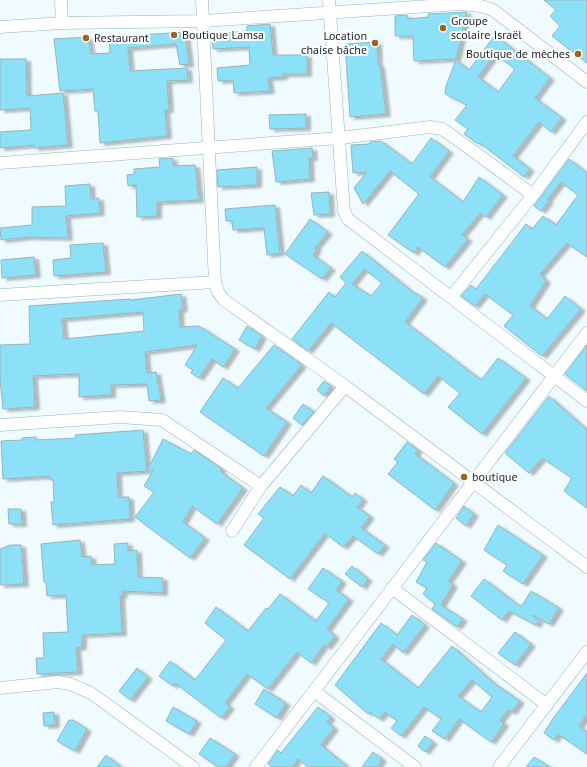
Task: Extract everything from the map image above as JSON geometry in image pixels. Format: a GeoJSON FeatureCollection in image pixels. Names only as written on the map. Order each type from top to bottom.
{"type":"FeatureCollection","features":[{"type":"Feature","properties":{"kind":"street"},"geometry":{"type":"LineString","coordinates":[[61,0],[62,23]]}},
{"type":"Feature","properties":{"kind":"street"},"geometry":{"type":"LineString","coordinates":[[202,0],[215,282],[218,292],[224,300],[345,386],[587,567]]}},
{"type":"Feature","properties":{"kind":"street"},"geometry":{"type":"LineString","coordinates":[[329,0],[344,211],[348,219],[555,375],[587,401]]}},
{"type":"Feature","properties":{"kind":"street"},"geometry":{"type":"LineString","coordinates":[[0,27],[62,23],[203,21],[330,13],[459,2],[493,10],[587,82]]}},
{"type":"Feature","properties":{"kind":"street"},"geometry":{"type":"LineString","coordinates":[[451,297],[533,196],[587,122]]}},
{"type":"Feature","properties":{"kind":"street"},"geometry":{"type":"LineString","coordinates":[[0,163],[340,138],[430,127],[442,129],[533,196]]}},
{"type":"Feature","properties":{"kind":"street"},"geometry":{"type":"LineString","coordinates":[[0,295],[215,282]]}},
{"type":"Feature","properties":{"kind":"street"},"geometry":{"type":"LineString","coordinates":[[256,767],[587,333]]}},
{"type":"Feature","properties":{"kind":"street"},"geometry":{"type":"LineString","coordinates":[[232,530],[261,486],[345,386]]}},
{"type":"Feature","properties":{"kind":"street"},"geometry":{"type":"LineString","coordinates":[[0,425],[120,416],[162,420],[261,486]]}},
{"type":"Feature","properties":{"kind":"street"},"geometry":{"type":"LineString","coordinates":[[392,588],[547,704]]}},
{"type":"Feature","properties":{"kind":"street"},"geometry":{"type":"LineString","coordinates":[[499,767],[587,652]]}},
{"type":"Feature","properties":{"kind":"street"},"geometry":{"type":"LineString","coordinates":[[0,688],[58,682],[70,684],[91,693],[193,767]]}},
{"type":"Feature","properties":{"kind":"street"},"geometry":{"type":"LineString","coordinates":[[314,691],[415,767]]}},
{"type":"Feature","properties":{"kind":"building"},"geometry":{"type":"Polygon","coordinates":[[[544,0],[587,0],[587,63],[552,36],[560,26],[550,16],[556,10],[544,0]]]}},
{"type":"Feature","properties":{"kind":"building"},"geometry":{"type":"Polygon","coordinates":[[[467,12],[456,59],[414,61],[413,36],[395,36],[395,16],[407,15],[408,19],[428,17],[428,14],[467,12]]]}},
{"type":"Feature","properties":{"kind":"building"},"geometry":{"type":"Polygon","coordinates":[[[270,24],[273,55],[307,55],[307,74],[283,74],[283,77],[268,78],[270,91],[234,93],[233,80],[218,81],[217,68],[250,65],[249,47],[213,49],[212,34],[247,31],[247,26],[270,24]]]}},
{"type":"Feature","properties":{"kind":"building"},"geometry":{"type":"Polygon","coordinates":[[[185,32],[189,64],[180,65],[176,44],[128,48],[130,71],[187,68],[188,80],[167,81],[169,110],[165,110],[167,136],[100,143],[98,111],[95,111],[93,89],[60,91],[54,39],[88,37],[91,54],[110,53],[109,36],[185,32]]]}},
{"type":"Feature","properties":{"kind":"building"},"geometry":{"type":"Polygon","coordinates":[[[495,35],[550,78],[535,98],[562,118],[551,132],[539,122],[513,156],[530,169],[524,177],[480,143],[478,144],[464,134],[468,129],[455,120],[467,105],[445,94],[446,86],[456,60],[469,70],[495,35]],[[495,54],[478,77],[498,92],[515,69],[495,54]]]}},
{"type":"Feature","properties":{"kind":"building"},"geometry":{"type":"Polygon","coordinates":[[[377,42],[378,65],[380,65],[386,114],[350,117],[345,44],[377,42]]]}},
{"type":"Feature","properties":{"kind":"building"},"geometry":{"type":"Polygon","coordinates":[[[0,59],[26,59],[27,96],[63,93],[68,145],[34,148],[34,145],[0,148],[0,132],[31,130],[30,108],[0,110],[0,59]]]}},
{"type":"Feature","properties":{"kind":"building"},"geometry":{"type":"Polygon","coordinates":[[[306,114],[306,128],[270,129],[269,115],[306,114]]]}},
{"type":"Feature","properties":{"kind":"building"},"geometry":{"type":"Polygon","coordinates":[[[431,138],[449,151],[430,177],[463,202],[479,177],[503,195],[486,217],[480,213],[462,235],[468,239],[445,267],[418,247],[414,253],[388,235],[419,194],[390,171],[363,204],[354,188],[367,172],[353,173],[351,145],[369,144],[370,142],[381,141],[412,164],[431,138]]]}},
{"type":"Feature","properties":{"kind":"building"},"geometry":{"type":"Polygon","coordinates":[[[312,148],[313,158],[309,158],[310,179],[276,182],[272,151],[312,148]]]}},
{"type":"Feature","properties":{"kind":"building"},"geometry":{"type":"Polygon","coordinates":[[[173,158],[173,166],[195,165],[199,200],[157,202],[157,216],[137,217],[136,185],[128,186],[127,175],[134,174],[134,169],[160,167],[159,159],[173,158]]]}},
{"type":"Feature","properties":{"kind":"building"},"geometry":{"type":"Polygon","coordinates":[[[569,159],[587,173],[587,257],[567,243],[540,274],[546,281],[530,306],[547,319],[565,296],[581,309],[542,356],[504,326],[513,315],[485,294],[475,306],[461,296],[471,285],[476,289],[526,224],[532,229],[543,216],[556,225],[578,195],[561,182],[547,200],[549,201],[541,211],[534,206],[569,159]]]}},
{"type":"Feature","properties":{"kind":"building"},"geometry":{"type":"Polygon","coordinates":[[[257,167],[257,185],[218,187],[217,170],[257,167]]]}},
{"type":"Feature","properties":{"kind":"building"},"geometry":{"type":"Polygon","coordinates":[[[90,184],[91,199],[99,198],[100,213],[66,216],[68,238],[29,237],[1,240],[0,228],[32,225],[32,207],[66,206],[65,186],[90,184]]]}},
{"type":"Feature","properties":{"kind":"building"},"geometry":{"type":"Polygon","coordinates":[[[329,192],[330,214],[314,215],[311,193],[329,192]]]}},
{"type":"Feature","properties":{"kind":"building"},"geometry":{"type":"Polygon","coordinates":[[[275,205],[280,253],[267,255],[264,228],[233,230],[232,221],[226,221],[225,209],[275,205]]]}},
{"type":"Feature","properties":{"kind":"building"},"geometry":{"type":"Polygon","coordinates":[[[310,219],[328,232],[315,248],[317,249],[313,255],[331,268],[322,279],[285,254],[310,219]]]}},
{"type":"Feature","properties":{"kind":"building"},"geometry":{"type":"Polygon","coordinates":[[[103,243],[106,272],[54,276],[53,260],[71,258],[70,245],[103,243]]]}},
{"type":"Feature","properties":{"kind":"building"},"geometry":{"type":"Polygon","coordinates":[[[362,251],[415,294],[416,293],[423,298],[405,322],[481,380],[498,358],[526,378],[482,434],[448,407],[460,393],[438,376],[424,394],[331,323],[308,351],[292,339],[329,292],[335,297],[346,283],[340,277],[362,251]],[[364,269],[352,284],[371,296],[382,283],[364,269]]]}},
{"type":"Feature","properties":{"kind":"building"},"geometry":{"type":"Polygon","coordinates":[[[34,257],[36,275],[2,278],[1,260],[34,257]]]}},
{"type":"Feature","properties":{"kind":"building"},"geometry":{"type":"Polygon","coordinates":[[[181,294],[183,309],[179,310],[180,327],[199,326],[235,349],[223,367],[212,359],[199,378],[191,373],[193,370],[185,365],[197,345],[145,352],[147,373],[156,372],[161,400],[149,401],[147,384],[111,385],[111,395],[79,397],[79,374],[33,376],[35,407],[3,409],[0,379],[0,345],[30,344],[29,306],[131,300],[181,294]],[[143,312],[62,319],[64,339],[144,331],[143,312]]]}},
{"type":"Feature","properties":{"kind":"building"},"geometry":{"type":"Polygon","coordinates":[[[247,326],[262,336],[255,349],[239,340],[247,326]]]}},
{"type":"Feature","properties":{"kind":"building"},"geometry":{"type":"Polygon","coordinates":[[[274,345],[302,365],[266,408],[287,422],[264,456],[200,412],[223,378],[238,388],[274,345]]]}},
{"type":"Feature","properties":{"kind":"building"},"geometry":{"type":"Polygon","coordinates":[[[587,345],[587,391],[565,374],[587,345]]]}},
{"type":"Feature","properties":{"kind":"building"},"geometry":{"type":"Polygon","coordinates":[[[324,381],[331,386],[324,396],[317,390],[324,381]]]}},
{"type":"Feature","properties":{"kind":"building"},"geometry":{"type":"Polygon","coordinates":[[[549,396],[587,430],[587,508],[564,491],[572,478],[542,458],[529,473],[505,453],[549,396]]]}},
{"type":"Feature","properties":{"kind":"building"},"geometry":{"type":"Polygon","coordinates":[[[303,404],[314,412],[302,425],[293,418],[303,404]]]}},
{"type":"Feature","properties":{"kind":"building"},"geometry":{"type":"Polygon","coordinates":[[[143,430],[147,471],[117,473],[118,497],[129,497],[130,519],[53,525],[51,502],[54,502],[53,480],[50,480],[50,476],[3,479],[1,441],[22,440],[22,438],[36,437],[36,440],[76,438],[75,435],[143,430]]]}},
{"type":"Feature","properties":{"kind":"building"},"geometry":{"type":"Polygon","coordinates":[[[163,439],[191,454],[194,450],[222,469],[220,471],[243,488],[217,524],[192,506],[183,522],[205,538],[190,558],[135,517],[154,492],[144,486],[153,471],[147,471],[163,439]]]}},
{"type":"Feature","properties":{"kind":"building"},"geometry":{"type":"Polygon","coordinates":[[[407,442],[418,450],[415,454],[454,483],[435,510],[388,474],[398,462],[394,459],[407,442]]]}},
{"type":"Feature","properties":{"kind":"building"},"geometry":{"type":"Polygon","coordinates":[[[323,476],[352,497],[355,493],[363,499],[357,507],[370,516],[361,528],[385,545],[378,554],[353,536],[343,547],[325,533],[290,579],[244,545],[264,518],[258,514],[280,487],[293,496],[301,485],[311,493],[323,476]]]}},
{"type":"Feature","properties":{"kind":"building"},"geometry":{"type":"Polygon","coordinates":[[[464,506],[474,514],[466,526],[456,518],[464,506]]]}},
{"type":"Feature","properties":{"kind":"building"},"geometry":{"type":"Polygon","coordinates":[[[8,509],[21,509],[22,524],[9,524],[8,509]]]}},
{"type":"Feature","properties":{"kind":"building"},"geometry":{"type":"Polygon","coordinates":[[[498,525],[543,555],[523,584],[503,571],[507,565],[484,550],[498,525]]]}},
{"type":"Feature","properties":{"kind":"building"},"geometry":{"type":"Polygon","coordinates":[[[80,540],[82,557],[91,556],[92,565],[115,564],[114,544],[128,543],[128,551],[137,550],[138,577],[163,578],[163,593],[122,591],[123,595],[120,596],[122,633],[82,635],[82,647],[76,648],[78,672],[37,674],[36,658],[44,658],[43,633],[68,632],[66,595],[47,596],[46,582],[44,582],[41,544],[80,540]]]}},
{"type":"Feature","properties":{"kind":"building"},"geometry":{"type":"Polygon","coordinates":[[[436,543],[462,561],[448,581],[453,585],[441,605],[463,619],[457,627],[432,609],[435,604],[423,594],[427,588],[416,582],[427,562],[423,560],[436,543]]]}},
{"type":"Feature","properties":{"kind":"building"},"geometry":{"type":"Polygon","coordinates":[[[10,545],[21,545],[24,584],[0,585],[0,549],[10,545]]]}},
{"type":"Feature","properties":{"kind":"building"},"geometry":{"type":"Polygon","coordinates":[[[352,566],[368,579],[362,587],[345,574],[352,566]]]}},
{"type":"Feature","properties":{"kind":"building"},"geometry":{"type":"Polygon","coordinates":[[[323,568],[342,581],[336,590],[349,599],[327,629],[335,636],[327,647],[324,645],[311,663],[297,652],[268,689],[247,674],[225,703],[230,707],[221,718],[175,683],[173,686],[159,676],[170,661],[195,680],[226,640],[205,623],[216,607],[248,631],[266,608],[268,609],[280,594],[316,621],[329,603],[308,589],[323,568]]]}},
{"type":"Feature","properties":{"kind":"building"},"geometry":{"type":"Polygon","coordinates":[[[484,579],[521,607],[531,591],[559,608],[549,624],[533,615],[539,621],[536,625],[509,611],[502,620],[471,596],[484,579]]]}},
{"type":"Feature","properties":{"kind":"building"},"geometry":{"type":"Polygon","coordinates":[[[412,615],[425,625],[403,653],[393,644],[381,659],[418,688],[452,646],[495,684],[520,701],[512,712],[508,710],[500,720],[504,724],[491,742],[459,719],[445,739],[432,731],[441,719],[424,707],[401,736],[391,728],[397,721],[385,712],[379,719],[370,712],[368,714],[335,685],[381,623],[397,635],[412,615]],[[472,680],[458,696],[481,712],[492,697],[472,680]]]}},
{"type":"Feature","properties":{"kind":"building"},"geometry":{"type":"Polygon","coordinates":[[[515,632],[531,644],[515,665],[498,653],[515,632]]]}},
{"type":"Feature","properties":{"kind":"building"},"geometry":{"type":"Polygon","coordinates":[[[137,668],[148,677],[130,700],[119,691],[137,668]]]}},
{"type":"Feature","properties":{"kind":"building"},"geometry":{"type":"Polygon","coordinates":[[[587,673],[587,714],[579,726],[587,732],[587,754],[558,734],[554,740],[544,733],[587,673]]]}},
{"type":"Feature","properties":{"kind":"building"},"geometry":{"type":"Polygon","coordinates":[[[264,689],[286,703],[277,718],[255,704],[264,689]]]}},
{"type":"Feature","properties":{"kind":"building"},"geometry":{"type":"Polygon","coordinates":[[[173,707],[197,721],[189,734],[166,721],[173,707]]]}},
{"type":"Feature","properties":{"kind":"building"},"geometry":{"type":"Polygon","coordinates":[[[318,707],[331,717],[327,722],[334,728],[321,745],[348,767],[308,767],[298,759],[292,767],[272,767],[268,764],[278,750],[281,753],[318,707]]]}},
{"type":"Feature","properties":{"kind":"building"},"geometry":{"type":"Polygon","coordinates":[[[54,712],[55,725],[44,726],[43,713],[54,712]]]}},
{"type":"Feature","properties":{"kind":"building"},"geometry":{"type":"Polygon","coordinates":[[[69,720],[73,720],[87,729],[75,751],[57,741],[69,720]]]}},
{"type":"Feature","properties":{"kind":"building"},"geometry":{"type":"Polygon","coordinates":[[[425,736],[433,742],[425,752],[418,746],[425,736]]]}},
{"type":"Feature","properties":{"kind":"building"},"geometry":{"type":"Polygon","coordinates":[[[210,738],[235,754],[226,767],[218,767],[199,754],[210,738]]]}},
{"type":"Feature","properties":{"kind":"building"},"geometry":{"type":"Polygon","coordinates":[[[373,752],[382,759],[377,767],[362,767],[373,752]]]}},
{"type":"Feature","properties":{"kind":"building"},"geometry":{"type":"Polygon","coordinates":[[[106,755],[121,767],[97,767],[106,755]]]}},
{"type":"Feature","properties":{"kind":"building"},"geometry":{"type":"Polygon","coordinates":[[[534,757],[550,767],[526,767],[534,757]]]}},
{"type":"Feature","properties":{"kind":"place","name":"Groupe scolaire Israël"},"geometry":{"type":"Point","coordinates":[443,28]}},
{"type":"Feature","properties":{"kind":"place","name":"Boutique Lamsa"},"geometry":{"type":"Point","coordinates":[174,35]}},
{"type":"Feature","properties":{"kind":"place","name":"Restaurant"},"geometry":{"type":"Point","coordinates":[86,38]}},
{"type":"Feature","properties":{"kind":"place","name":"Location chaise bâche"},"geometry":{"type":"Point","coordinates":[375,43]}},
{"type":"Feature","properties":{"kind":"place","name":"Boutique de mèches"},"geometry":{"type":"Point","coordinates":[578,54]}},
{"type":"Feature","properties":{"kind":"place","name":"boutique"},"geometry":{"type":"Point","coordinates":[464,477]}}]}
